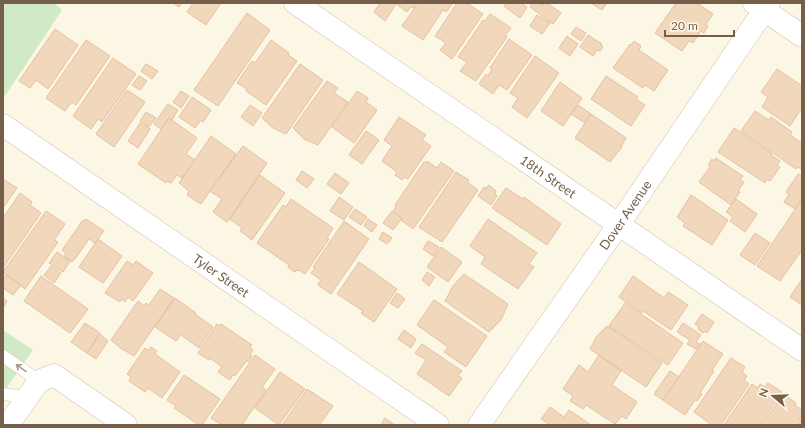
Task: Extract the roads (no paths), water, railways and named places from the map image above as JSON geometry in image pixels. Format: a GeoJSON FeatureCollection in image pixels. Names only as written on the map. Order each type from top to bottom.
{"type":"FeatureCollection","features":[{"type":"Feature","properties":{"kind":"street","name":"18th Street"},"geometry":{"type":"LineString","coordinates":[[295,3],[802,350]]}},
{"type":"Feature","properties":{"kind":"street","name":"Dover Avenue"},"geometry":{"type":"LineString","coordinates":[[479,425],[619,224],[762,6]]}},
{"type":"Feature","properties":{"kind":"street"},"geometry":{"type":"LineString","coordinates":[[762,6],[802,36]]}},
{"type":"Feature","properties":{"kind":"street","name":"Tyler Street"},"geometry":{"type":"LineString","coordinates":[[3,125],[438,425]]}},
{"type":"Feature","properties":{"kind":"street"},"geometry":{"type":"LineString","coordinates":[[8,425],[33,389],[54,375],[126,425]]}},
{"type":"Feature","properties":{"kind":"lane"},"geometry":{"type":"LineString","coordinates":[[3,356],[33,389]]}},
{"type":"Feature","properties":{"kind":"lane"},"geometry":{"type":"LineString","coordinates":[[3,394],[33,389]]}}]}
